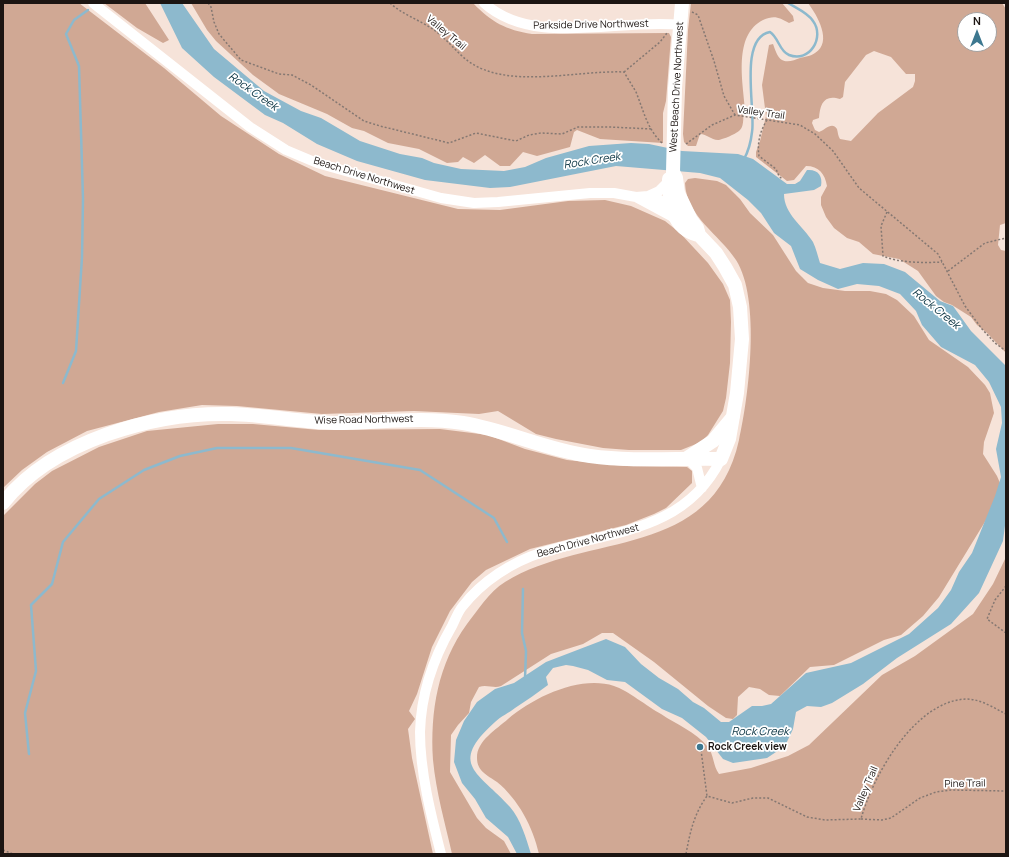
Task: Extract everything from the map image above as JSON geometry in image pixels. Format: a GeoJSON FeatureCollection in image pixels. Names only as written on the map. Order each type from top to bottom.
{"type":"FeatureCollection","features":[{"type":"Feature","properties":{"kind":"street","name":"Beach Drive Northwest"},"geometry":{"type":"LineString","coordinates":[[93,3],[250,126],[286,150],[317,163],[441,198],[474,203],[590,193],[614,193],[636,197],[691,220],[697,228],[699,235],[716,253],[735,285],[740,307],[740,371],[734,417],[729,439],[721,459],[716,470],[702,488],[688,502],[671,514],[648,524],[543,552],[516,563],[489,580],[462,608],[440,646],[422,702],[420,733],[423,771],[441,854]]}},
{"type":"Feature","properties":{"kind":"street","name":"Parkside Drive Northwest"},"geometry":{"type":"LineString","coordinates":[[484,3],[506,18],[533,26],[674,28]]}},
{"type":"Feature","properties":{"kind":"street","name":"West Beach Drive Northwest"},"geometry":{"type":"LineString","coordinates":[[668,211],[674,145],[674,28],[682,5]]}},
{"type":"Feature","properties":{"kind":"street","name":"West Beach Drive Northwest"},"geometry":{"type":"LineString","coordinates":[[671,176],[676,178],[678,193],[691,220]]}},
{"type":"Feature","properties":{"kind":"street"},"geometry":{"type":"LineString","coordinates":[[648,196],[659,191],[671,176]]}},
{"type":"Feature","properties":{"kind":"street"},"geometry":{"type":"LineString","coordinates":[[668,211],[674,203],[678,193]]}},
{"type":"Feature","properties":{"kind":"street","name":"Beach Drive Northwest"},"geometry":{"type":"LineString","coordinates":[[636,197],[648,196],[668,211],[691,233],[699,235]]}},
{"type":"Feature","properties":{"kind":"street","name":"Wise Road Northwest"},"geometry":{"type":"LineString","coordinates":[[3,503],[16,488],[38,470],[78,446],[140,425],[181,417],[212,414],[242,414],[335,423],[413,419],[446,420],[490,428],[542,446],[587,456],[627,459],[721,459]]}},
{"type":"Feature","properties":{"kind":"street"},"geometry":{"type":"LineString","coordinates":[[702,488],[697,468],[687,458],[713,441],[734,417]]}},
{"type":"Feature","properties":{"kind":"path"},"geometry":{"type":"LineString","coordinates":[[208,3],[219,34],[241,60],[279,74],[292,75],[311,85],[364,120],[380,126],[449,143],[476,133],[516,141],[529,135],[541,133],[562,134],[578,127],[652,129]]}},
{"type":"Feature","properties":{"kind":"path","name":"Valley Trail"},"geometry":{"type":"LineString","coordinates":[[390,3],[400,12],[418,19],[436,31],[468,62],[491,72],[518,78],[600,71],[624,72]]}},
{"type":"Feature","properties":{"kind":"path"},"geometry":{"type":"LineString","coordinates":[[682,5],[698,15],[724,96],[735,115]]}},
{"type":"Feature","properties":{"kind":"path"},"geometry":{"type":"LineString","coordinates":[[674,28],[660,42],[624,72],[635,90],[645,117],[657,138],[674,145]]}},
{"type":"Feature","properties":{"kind":"path","name":"Valley Trail"},"geometry":{"type":"LineString","coordinates":[[674,145],[735,115],[800,125],[815,134],[833,151],[859,188],[938,254],[965,306],[978,324],[995,343],[1006,351]]}},
{"type":"Feature","properties":{"kind":"path"},"geometry":{"type":"LineString","coordinates":[[767,120],[762,127],[758,143],[759,156],[776,169],[782,179]]}},
{"type":"Feature","properties":{"kind":"path"},"geometry":{"type":"LineString","coordinates":[[887,212],[881,226],[883,256],[893,260],[926,263],[942,262]]}},
{"type":"Feature","properties":{"kind":"path"},"geometry":{"type":"LineString","coordinates":[[947,272],[985,243],[1006,238]]}},
{"type":"Feature","properties":{"kind":"path"},"geometry":{"type":"LineString","coordinates":[[1006,586],[994,600],[988,619],[1006,633]]}},
{"type":"Feature","properties":{"kind":"path","name":"Valley Trail"},"geometry":{"type":"LineString","coordinates":[[707,796],[732,803],[753,798],[768,798],[807,817],[825,820],[861,819],[878,775],[888,758],[909,731],[927,715],[957,700],[967,699],[978,700],[1006,714]]}},
{"type":"Feature","properties":{"kind":"path"},"geometry":{"type":"LineString","coordinates":[[686,854],[693,820],[699,806],[707,796],[701,750]]}},
{"type":"Feature","properties":{"kind":"path","name":"Pine Trail"},"geometry":{"type":"LineString","coordinates":[[861,819],[882,820],[891,818],[920,798],[936,792],[951,790],[1006,791]]}},
{"type":"Feature","properties":{"kind":"path"},"geometry":{"type":"LineString","coordinates":[[3,850],[13,854]]}},
{"type":"Feature","properties":{"kind":"shaded area"},"geometry":{"type":"Polygon","coordinates":[[[3,3],[79,3],[164,68],[221,116],[279,154],[325,176],[458,209],[500,210],[568,201],[605,200],[631,206],[665,221],[680,233],[708,263],[723,284],[730,300],[730,363],[723,411],[708,435],[701,442],[681,450],[629,450],[603,448],[536,434],[498,411],[479,414],[414,411],[322,414],[237,406],[202,405],[159,412],[87,431],[47,452],[22,470],[3,488],[3,3]]]}},
{"type":"Feature","properties":{"kind":"shaded area"},"geometry":{"type":"Polygon","coordinates":[[[104,3],[145,3],[169,40],[163,43],[137,28],[104,3]]]}},
{"type":"Feature","properties":{"kind":"shaded area"},"geometry":{"type":"Polygon","coordinates":[[[191,3],[473,3],[486,15],[500,24],[514,30],[532,34],[669,33],[671,37],[666,101],[663,113],[663,143],[600,139],[577,130],[574,132],[570,147],[537,156],[523,152],[510,166],[500,166],[485,155],[474,163],[463,157],[458,162],[447,163],[419,149],[388,143],[364,131],[352,128],[327,114],[279,94],[253,75],[216,41],[207,30],[191,3]]]}},
{"type":"Feature","properties":{"kind":"shaded area"},"geometry":{"type":"Polygon","coordinates":[[[691,3],[782,3],[793,16],[794,21],[789,23],[773,17],[763,20],[754,27],[747,36],[742,60],[745,109],[742,128],[723,139],[718,140],[700,134],[696,146],[688,146],[684,142],[683,134],[688,30],[691,3]]]}},
{"type":"Feature","properties":{"kind":"shaded area"},"geometry":{"type":"Polygon","coordinates":[[[808,3],[1002,3],[1006,9],[1006,223],[1000,225],[998,245],[1001,250],[1006,251],[1006,353],[977,325],[971,317],[936,296],[918,271],[899,259],[873,254],[859,242],[847,238],[834,228],[826,217],[821,205],[821,197],[827,186],[823,174],[818,169],[811,166],[806,166],[794,180],[787,181],[756,157],[766,116],[762,85],[769,45],[773,44],[776,53],[784,61],[810,56],[820,48],[823,42],[822,28],[808,3]],[[874,51],[866,55],[845,82],[843,97],[840,99],[830,98],[824,101],[820,108],[819,118],[813,120],[812,123],[815,130],[819,132],[833,126],[837,129],[840,139],[851,141],[878,113],[913,87],[915,74],[906,74],[891,57],[874,51]]]}},
{"type":"Feature","properties":{"kind":"shaded area"},"geometry":{"type":"Polygon","coordinates":[[[695,178],[717,181],[726,185],[740,199],[750,213],[773,235],[796,271],[808,283],[823,288],[845,291],[870,291],[886,294],[897,300],[914,316],[929,340],[968,367],[985,385],[990,393],[994,413],[984,442],[983,454],[1000,483],[994,507],[939,597],[923,616],[901,635],[884,640],[834,665],[810,667],[780,696],[769,695],[760,689],[749,687],[738,697],[737,715],[733,719],[726,718],[708,706],[654,662],[613,633],[602,633],[583,644],[551,654],[501,686],[479,687],[471,702],[469,713],[451,735],[450,772],[477,818],[486,828],[504,841],[511,854],[452,854],[434,772],[432,742],[433,724],[438,689],[443,672],[457,639],[467,624],[489,596],[505,582],[538,566],[573,555],[643,537],[675,525],[703,506],[725,479],[739,440],[743,421],[749,374],[751,322],[744,277],[736,260],[697,215],[687,195],[685,183],[688,179],[695,178]]]}},
{"type":"Feature","properties":{"kind":"shaded area"},"geometry":{"type":"Polygon","coordinates":[[[218,424],[253,424],[319,430],[440,429],[488,435],[525,449],[567,460],[624,466],[687,467],[692,471],[692,483],[666,508],[654,514],[626,525],[530,549],[486,570],[472,582],[450,611],[432,647],[417,694],[409,711],[415,719],[408,729],[412,758],[433,854],[3,854],[3,516],[35,484],[52,471],[99,447],[147,431],[218,424]]]}},
{"type":"Feature","properties":{"kind":"shaded area"},"geometry":{"type":"Polygon","coordinates":[[[1006,557],[1006,854],[539,854],[529,824],[518,805],[505,789],[483,772],[477,762],[478,752],[483,741],[493,731],[519,711],[544,696],[558,690],[587,683],[601,683],[619,688],[692,732],[708,747],[719,774],[751,768],[788,756],[809,745],[882,675],[915,656],[973,614],[993,584],[1006,557]]]}},
{"type":"Feature","properties":{"kind":"water","name":"Rock Creek"},"geometry":{"type":"Polygon","coordinates":[[[160,3],[182,3],[214,49],[264,91],[301,111],[321,118],[360,141],[400,154],[422,158],[434,163],[461,169],[504,171],[525,167],[546,158],[589,146],[631,143],[649,144],[682,151],[738,154],[753,159],[787,184],[795,184],[800,181],[807,170],[817,172],[821,179],[821,186],[814,190],[784,194],[787,208],[813,242],[820,263],[840,269],[863,263],[884,264],[905,272],[940,301],[953,306],[971,331],[1006,366],[1006,518],[1003,541],[979,593],[951,624],[897,658],[863,684],[832,703],[821,707],[807,706],[796,712],[793,729],[785,746],[767,758],[733,763],[723,759],[706,737],[682,718],[662,709],[625,682],[607,680],[588,670],[573,666],[566,665],[553,668],[546,677],[548,685],[495,722],[473,748],[470,759],[473,768],[479,776],[510,807],[520,823],[531,854],[517,854],[508,837],[486,818],[475,799],[462,783],[454,762],[456,740],[464,721],[477,702],[495,689],[514,683],[546,662],[606,639],[625,647],[641,664],[659,678],[678,689],[721,722],[729,722],[752,706],[771,704],[806,673],[851,663],[909,634],[938,608],[951,590],[959,572],[972,553],[1001,477],[996,449],[1002,423],[1001,407],[989,382],[975,365],[941,347],[922,325],[916,311],[900,294],[879,286],[857,284],[838,289],[818,280],[800,269],[791,246],[774,233],[761,213],[748,200],[720,178],[700,173],[616,166],[510,187],[490,188],[425,180],[357,161],[317,144],[283,123],[265,115],[214,77],[182,48],[160,3]]]}},
{"type":"Feature","properties":{"kind":"waterway"},"geometry":{"type":"LineString","coordinates":[[744,159],[751,139],[753,122],[750,76],[751,60],[754,47],[760,37],[770,32],[783,51],[789,55],[797,56],[809,52],[816,41],[816,27],[811,18],[788,3]]}},
{"type":"Feature","properties":{"kind":"waterway"},"geometry":{"type":"LineString","coordinates":[[63,383],[76,351],[82,257],[83,199],[79,66],[66,34],[74,20],[88,10]]}},
{"type":"Feature","properties":{"kind":"waterway"},"geometry":{"type":"LineString","coordinates":[[29,754],[25,713],[36,671],[31,605],[52,584],[63,542],[99,499],[144,470],[180,456],[217,448],[291,448],[420,470],[494,518],[507,542]]}},
{"type":"Feature","properties":{"kind":"waterway"},"geometry":{"type":"LineString","coordinates":[[523,589],[522,633],[526,651],[525,679]]}},
{"type":"Feature","properties":{"kind":"place","name":"Rock Creek view"},"geometry":{"type":"Point","coordinates":[700,747]}}]}
